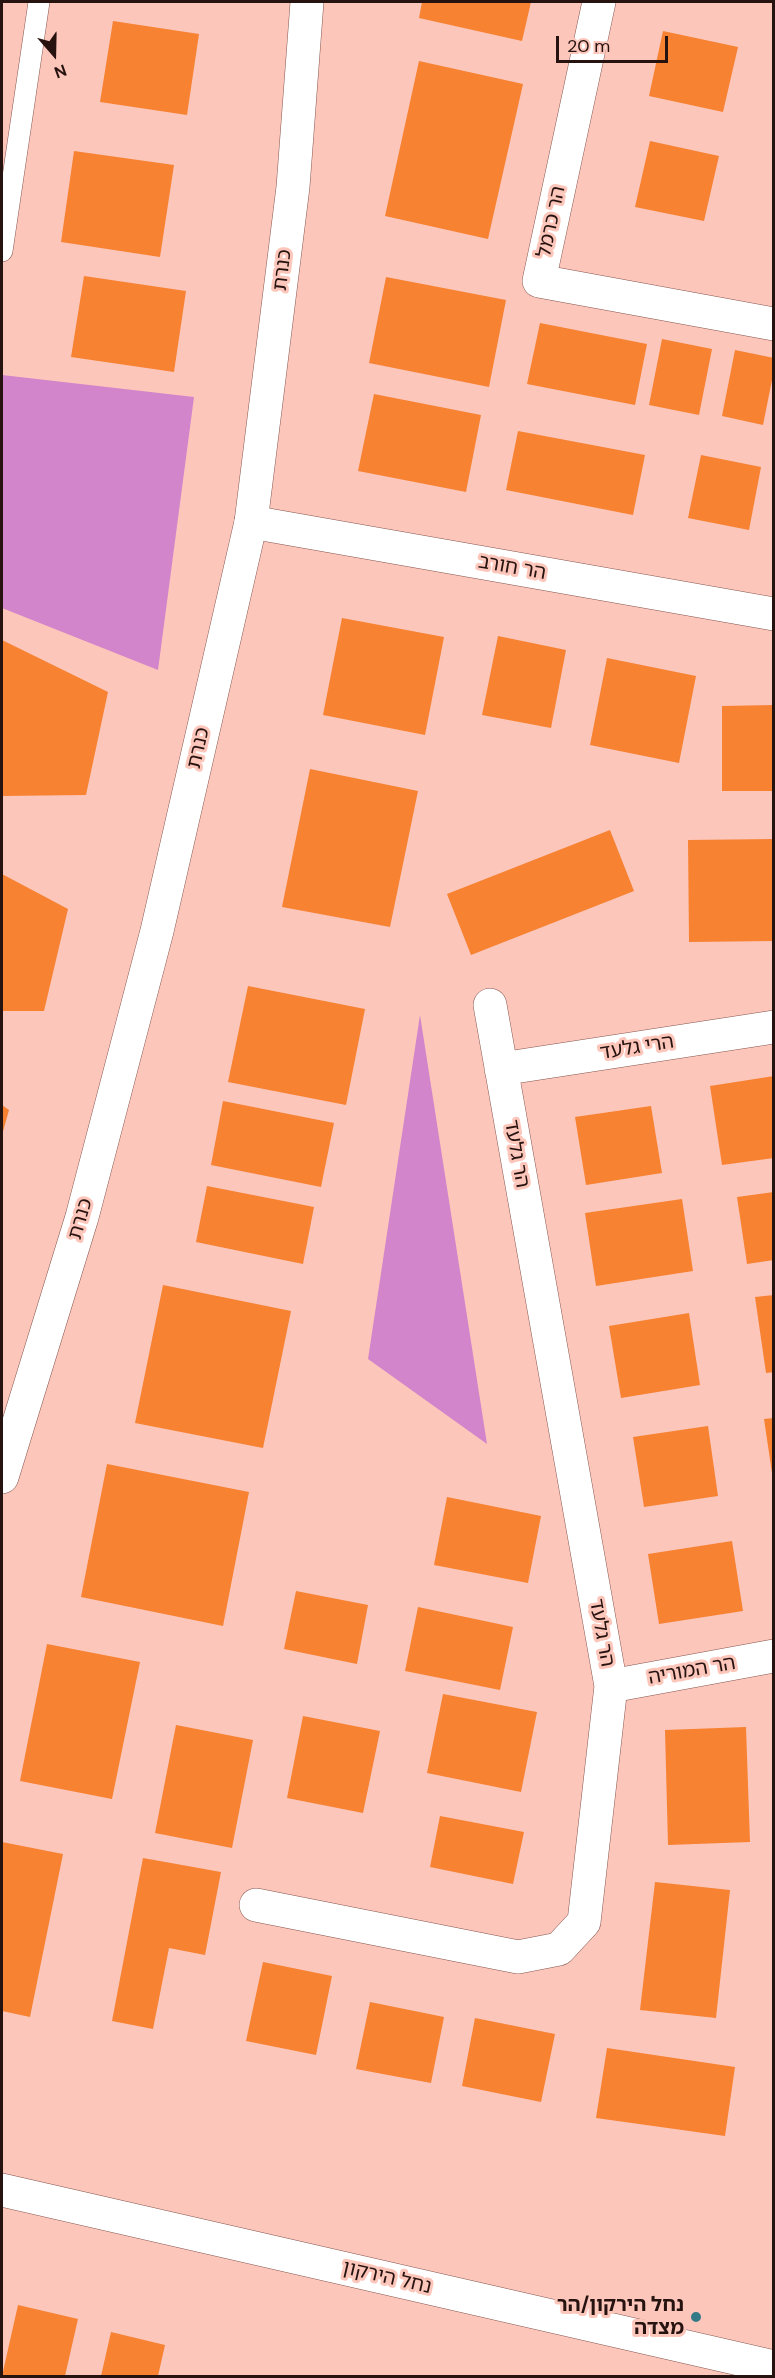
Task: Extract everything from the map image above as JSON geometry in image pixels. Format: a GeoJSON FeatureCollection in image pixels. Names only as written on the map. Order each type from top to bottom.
{"type":"FeatureCollection","features":[{"type":"Feature","properties":{"kind":"street","name":"כנרת"},"geometry":{"type":"LineString","coordinates":[[2,1477],[82,1217],[157,931],[250,522],[292,196],[308,2]]}},
{"type":"Feature","properties":{"kind":"street","name":"הר כרמל"},"geometry":{"type":"LineString","coordinates":[[599,2],[540,281],[774,324]]}},
{"type":"Feature","properties":{"kind":"street","name":"הר חורב"},"geometry":{"type":"LineString","coordinates":[[250,522],[774,614]]}},
{"type":"Feature","properties":{"kind":"street","name":"הר גלעד"},"geometry":{"type":"LineString","coordinates":[[256,1905],[518,1957],[559,1949],[584,1922],[611,1686],[490,1005]]}},
{"type":"Feature","properties":{"kind":"street","name":"הרי גלעד"},"geometry":{"type":"LineString","coordinates":[[501,1069],[774,1027]]}},
{"type":"Feature","properties":{"kind":"street","name":"הר המוריה"},"geometry":{"type":"LineString","coordinates":[[611,1686],[774,1656]]}},
{"type":"Feature","properties":{"kind":"street","name":"נחל הירקון"},"geometry":{"type":"LineString","coordinates":[[2,2190],[774,2367]]}},
{"type":"Feature","properties":{"kind":"lane"},"geometry":{"type":"LineString","coordinates":[[2,251],[39,2]]}},
{"type":"Feature","properties":{"kind":"shaded area"},"geometry":{"type":"Polygon","coordinates":[[[2,375],[194,397],[158,670],[2,608],[2,375]]]}},
{"type":"Feature","properties":{"kind":"shaded area"},"geometry":{"type":"Polygon","coordinates":[[[420,1015],[487,1444],[368,1359],[420,1015]]]}},
{"type":"Feature","properties":{"kind":"building"},"geometry":{"type":"Polygon","coordinates":[[[422,2],[531,2],[522,41],[419,18],[422,2]]]}},
{"type":"Feature","properties":{"kind":"building"},"geometry":{"type":"Polygon","coordinates":[[[113,21],[199,34],[187,115],[100,102],[113,21]]]}},
{"type":"Feature","properties":{"kind":"building"},"geometry":{"type":"Polygon","coordinates":[[[663,31],[738,47],[723,112],[649,96],[663,31]]]}},
{"type":"Feature","properties":{"kind":"building"},"geometry":{"type":"Polygon","coordinates":[[[419,61],[523,84],[488,239],[385,216],[419,61]]]}},
{"type":"Feature","properties":{"kind":"building"},"geometry":{"type":"Polygon","coordinates":[[[650,141],[719,156],[704,221],[635,207],[650,141]]]}},
{"type":"Feature","properties":{"kind":"building"},"geometry":{"type":"Polygon","coordinates":[[[74,151],[174,165],[160,257],[61,242],[74,151]]]}},
{"type":"Feature","properties":{"kind":"building"},"geometry":{"type":"Polygon","coordinates":[[[84,276],[186,291],[174,372],[71,357],[84,276]]]}},
{"type":"Feature","properties":{"kind":"building"},"geometry":{"type":"Polygon","coordinates":[[[386,277],[506,300],[489,387],[369,363],[386,277]]]}},
{"type":"Feature","properties":{"kind":"building"},"geometry":{"type":"Polygon","coordinates":[[[540,323],[647,344],[635,405],[527,384],[540,323]]]}},
{"type":"Feature","properties":{"kind":"building"},"geometry":{"type":"Polygon","coordinates":[[[662,339],[712,349],[699,415],[649,405],[662,339]]]}},
{"type":"Feature","properties":{"kind":"building"},"geometry":{"type":"Polygon","coordinates":[[[735,350],[774,358],[774,370],[763,425],[722,416],[735,350]]]}},
{"type":"Feature","properties":{"kind":"building"},"geometry":{"type":"Polygon","coordinates":[[[374,394],[481,415],[466,492],[358,471],[374,394]]]}},
{"type":"Feature","properties":{"kind":"building"},"geometry":{"type":"Polygon","coordinates":[[[518,431],[645,455],[633,515],[506,490],[518,431]]]}},
{"type":"Feature","properties":{"kind":"building"},"geometry":{"type":"Polygon","coordinates":[[[701,455],[761,467],[749,530],[688,518],[701,455]]]}},
{"type":"Feature","properties":{"kind":"building"},"geometry":{"type":"Polygon","coordinates":[[[342,618],[444,637],[425,735],[323,715],[342,618]]]}},
{"type":"Feature","properties":{"kind":"building"},"geometry":{"type":"Polygon","coordinates":[[[498,636],[566,650],[551,728],[482,715],[498,636]]]}},
{"type":"Feature","properties":{"kind":"building"},"geometry":{"type":"Polygon","coordinates":[[[2,640],[108,692],[86,795],[2,796],[2,640]]]}},
{"type":"Feature","properties":{"kind":"building"},"geometry":{"type":"Polygon","coordinates":[[[607,658],[696,676],[679,763],[590,745],[607,658]]]}},
{"type":"Feature","properties":{"kind":"building"},"geometry":{"type":"Polygon","coordinates":[[[774,705],[774,791],[722,791],[722,706],[774,705]]]}},
{"type":"Feature","properties":{"kind":"building"},"geometry":{"type":"Polygon","coordinates":[[[310,769],[418,791],[390,927],[282,907],[310,769]]]}},
{"type":"Feature","properties":{"kind":"building"},"geometry":{"type":"Polygon","coordinates":[[[610,830],[634,891],[471,955],[447,894],[610,830]]]}},
{"type":"Feature","properties":{"kind":"building"},"geometry":{"type":"Polygon","coordinates":[[[774,839],[774,941],[689,942],[688,840],[774,839]]]}},
{"type":"Feature","properties":{"kind":"building"},"geometry":{"type":"Polygon","coordinates":[[[2,874],[68,909],[44,1011],[2,1011],[2,874]]]}},
{"type":"Feature","properties":{"kind":"building"},"geometry":{"type":"Polygon","coordinates":[[[248,986],[365,1009],[346,1105],[228,1082],[248,986]]]}},
{"type":"Feature","properties":{"kind":"building"},"geometry":{"type":"Polygon","coordinates":[[[774,1076],[774,1158],[722,1165],[710,1086],[774,1076]]]}},
{"type":"Feature","properties":{"kind":"building"},"geometry":{"type":"Polygon","coordinates":[[[223,1101],[334,1123],[321,1187],[211,1165],[223,1101]]]}},
{"type":"Feature","properties":{"kind":"building"},"geometry":{"type":"Polygon","coordinates":[[[2,1105],[9,1110],[2,1135],[2,1105]]]}},
{"type":"Feature","properties":{"kind":"building"},"geometry":{"type":"Polygon","coordinates":[[[651,1106],[662,1173],[586,1185],[575,1117],[651,1106]]]}},
{"type":"Feature","properties":{"kind":"building"},"geometry":{"type":"Polygon","coordinates":[[[207,1186],[314,1207],[303,1264],[196,1242],[207,1186]]]}},
{"type":"Feature","properties":{"kind":"building"},"geometry":{"type":"Polygon","coordinates":[[[774,1192],[774,1260],[747,1264],[737,1197],[774,1192]]]}},
{"type":"Feature","properties":{"kind":"building"},"geometry":{"type":"Polygon","coordinates":[[[682,1199],[693,1271],[596,1286],[585,1213],[682,1199]]]}},
{"type":"Feature","properties":{"kind":"building"},"geometry":{"type":"Polygon","coordinates":[[[163,1285],[291,1311],[263,1448],[135,1423],[163,1285]]]}},
{"type":"Feature","properties":{"kind":"building"},"geometry":{"type":"Polygon","coordinates":[[[774,1295],[774,1372],[766,1373],[755,1297],[774,1295]]]}},
{"type":"Feature","properties":{"kind":"building"},"geometry":{"type":"Polygon","coordinates":[[[689,1313],[700,1385],[621,1398],[609,1326],[689,1313]]]}},
{"type":"Feature","properties":{"kind":"building"},"geometry":{"type":"Polygon","coordinates":[[[774,1418],[774,1473],[772,1473],[764,1419],[774,1418]]]}},
{"type":"Feature","properties":{"kind":"building"},"geometry":{"type":"Polygon","coordinates":[[[708,1426],[718,1496],[644,1507],[633,1437],[708,1426]]]}},
{"type":"Feature","properties":{"kind":"building"},"geometry":{"type":"Polygon","coordinates":[[[107,1464],[249,1492],[223,1626],[81,1597],[107,1464]]]}},
{"type":"Feature","properties":{"kind":"building"},"geometry":{"type":"Polygon","coordinates":[[[447,1497],[541,1516],[528,1583],[434,1565],[447,1497]]]}},
{"type":"Feature","properties":{"kind":"building"},"geometry":{"type":"Polygon","coordinates":[[[732,1541],[743,1611],[659,1624],[648,1554],[732,1541]]]}},
{"type":"Feature","properties":{"kind":"building"},"geometry":{"type":"Polygon","coordinates":[[[296,1591],[368,1605],[357,1664],[284,1649],[296,1591]]]}},
{"type":"Feature","properties":{"kind":"building"},"geometry":{"type":"Polygon","coordinates":[[[418,1607],[513,1627],[500,1690],[405,1671],[418,1607]]]}},
{"type":"Feature","properties":{"kind":"building"},"geometry":{"type":"Polygon","coordinates":[[[47,1644],[140,1662],[112,1799],[20,1781],[47,1644]]]}},
{"type":"Feature","properties":{"kind":"building"},"geometry":{"type":"Polygon","coordinates":[[[443,1694],[537,1712],[521,1792],[427,1773],[443,1694]]]}},
{"type":"Feature","properties":{"kind":"building"},"geometry":{"type":"Polygon","coordinates":[[[303,1716],[380,1731],[363,1813],[287,1798],[303,1716]]]}},
{"type":"Feature","properties":{"kind":"building"},"geometry":{"type":"Polygon","coordinates":[[[176,1725],[253,1740],[232,1848],[155,1833],[176,1725]]]}},
{"type":"Feature","properties":{"kind":"building"},"geometry":{"type":"Polygon","coordinates":[[[746,1727],[750,1842],[668,1845],[665,1730],[746,1727]]]}},
{"type":"Feature","properties":{"kind":"building"},"geometry":{"type":"Polygon","coordinates":[[[440,1816],[524,1832],[513,1884],[430,1867],[440,1816]]]}},
{"type":"Feature","properties":{"kind":"building"},"geometry":{"type":"Polygon","coordinates":[[[2,1842],[63,1854],[30,2017],[2,2011],[2,1842]]]}},
{"type":"Feature","properties":{"kind":"building"},"geometry":{"type":"Polygon","coordinates":[[[143,1858],[221,1872],[205,1955],[169,1948],[153,2029],[112,2021],[143,1858]]]}},
{"type":"Feature","properties":{"kind":"building"},"geometry":{"type":"Polygon","coordinates":[[[655,1882],[730,1890],[716,2018],[640,2010],[655,1882]]]}},
{"type":"Feature","properties":{"kind":"building"},"geometry":{"type":"Polygon","coordinates":[[[263,1962],[332,1976],[316,2055],[246,2041],[263,1962]]]}},
{"type":"Feature","properties":{"kind":"building"},"geometry":{"type":"Polygon","coordinates":[[[370,2002],[444,2017],[431,2083],[356,2069],[370,2002]]]}},
{"type":"Feature","properties":{"kind":"building"},"geometry":{"type":"Polygon","coordinates":[[[475,2018],[555,2034],[541,2102],[462,2086],[475,2018]]]}},
{"type":"Feature","properties":{"kind":"building"},"geometry":{"type":"Polygon","coordinates":[[[607,2048],[735,2067],[725,2136],[596,2118],[607,2048]]]}},
{"type":"Feature","properties":{"kind":"building"},"geometry":{"type":"Polygon","coordinates":[[[18,2305],[78,2319],[65,2376],[2,2376],[18,2305]]]}},
{"type":"Feature","properties":{"kind":"building"},"geometry":{"type":"Polygon","coordinates":[[[111,2332],[165,2345],[158,2376],[101,2376],[111,2332]]]}},
{"type":"Feature","properties":{"kind":"place","name":"נחל הירקון/הר מצדה"},"geometry":{"type":"Point","coordinates":[696,2317]}}]}
